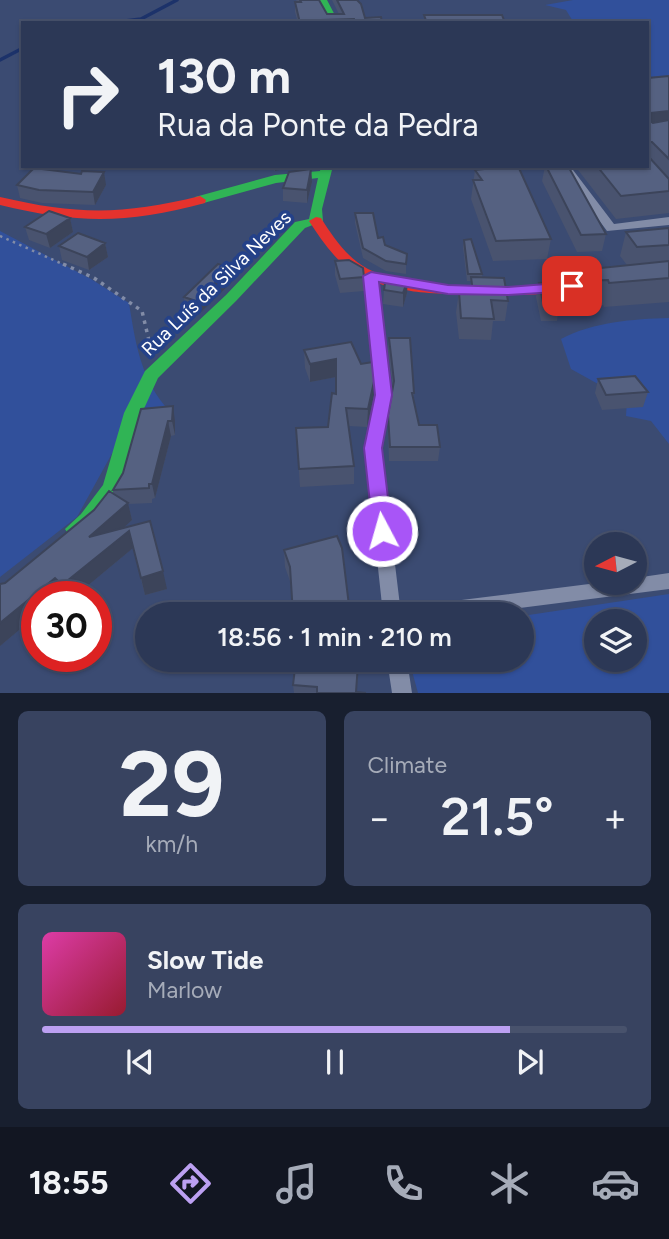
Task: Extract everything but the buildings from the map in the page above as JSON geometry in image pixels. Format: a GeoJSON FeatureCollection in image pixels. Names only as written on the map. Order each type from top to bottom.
{"type":"FeatureCollection","features":[{"type":"Feature","properties":{"kind":"street"},"geometry":{"type":"LineString","coordinates":[[323,0],[334,21]]}},
{"type":"Feature","properties":{"kind":"street"},"geometry":{"type":"LineString","coordinates":[[566,168],[611,228],[669,221]]}},
{"type":"Feature","properties":{"kind":"street"},"geometry":{"type":"LineString","coordinates":[[0,201],[69,216],[134,216],[293,174],[326,170]]}},
{"type":"Feature","properties":{"kind":"street","name":"Rua Luís da Silva Neves"},"geometry":{"type":"LineString","coordinates":[[58,543],[88,519],[112,487],[133,413],[151,375],[232,299],[300,225],[316,221],[326,170]]}},
{"type":"Feature","properties":{"kind":"street"},"geometry":{"type":"LineString","coordinates":[[316,221],[331,245],[371,276],[448,290],[533,290],[614,282]]}},
{"type":"Feature","properties":{"kind":"street"},"geometry":{"type":"LineString","coordinates":[[371,276],[384,395],[373,448],[390,602]]}},
{"type":"Feature","properties":{"kind":"street"},"geometry":{"type":"LineString","coordinates":[[506,602],[669,581]]}},
{"type":"Feature","properties":{"kind":"street"},"geometry":{"type":"LineString","coordinates":[[399,672],[402,693]]}},
{"type":"Feature","properties":{"kind":"path"},"geometry":{"type":"LineString","coordinates":[[0,236],[94,278],[142,311],[150,345],[166,361]]}},
{"type":"Feature","properties":{"kind":"shaded area"},"geometry":{"type":"Polygon","coordinates":[[[573,0],[669,0],[669,93],[649,79],[649,21],[573,21],[566,10],[545,5],[573,0]]]}},
{"type":"Feature","properties":{"kind":"shaded area"},"geometry":{"type":"Polygon","coordinates":[[[0,231],[91,279],[129,303],[136,344],[144,370],[165,406],[144,417],[120,439],[77,517],[0,577],[0,231]]]}},
{"type":"Feature","properties":{"kind":"shaded area"},"geometry":{"type":"Polygon","coordinates":[[[669,318],[669,444],[651,421],[626,416],[627,400],[571,369],[561,339],[600,325],[669,318]]]}},
{"type":"Feature","properties":{"kind":"shaded area"},"geometry":{"type":"Polygon","coordinates":[[[669,594],[669,693],[418,693],[412,672],[534,672],[534,614],[669,594]]]}},
{"type":"Feature","properties":{"kind":"waterway"},"geometry":{"type":"LineString","coordinates":[[125,21],[141,19],[177,0]]}},
{"type":"Feature","properties":{"kind":"waterway"},"geometry":{"type":"LineString","coordinates":[[0,60],[21,49]]}},
{"type":"Feature","properties":{"kind":"traffic: fast"},"geometry":{"type":"LineString","coordinates":[[323,0],[334,21]]}},
{"type":"Feature","properties":{"kind":"traffic: fast"},"geometry":{"type":"LineString","coordinates":[[316,221],[316,209],[326,168]]}},
{"type":"Feature","properties":{"kind":"traffic: fast"},"geometry":{"type":"LineString","coordinates":[[200,200],[275,179],[324,174]]}},
{"type":"Feature","properties":{"kind":"traffic: fast"},"geometry":{"type":"LineString","coordinates":[[75,529],[88,519],[112,487],[133,413],[151,375],[231,298],[300,225],[316,221]]}},
{"type":"Feature","properties":{"kind":"traffic: jam"},"geometry":{"type":"LineString","coordinates":[[0,201],[53,213],[100,217],[147,213],[200,200]]}},
{"type":"Feature","properties":{"kind":"traffic: jam"},"geometry":{"type":"LineString","coordinates":[[316,221],[349,262],[363,272],[385,281],[412,287],[476,291],[596,284]]}},
{"type":"Feature","properties":{"kind":"route"},"geometry":{"type":"LineString","coordinates":[[382,531],[373,448],[384,395],[371,276],[403,284],[448,290],[508,291],[572,286]]}}]}
